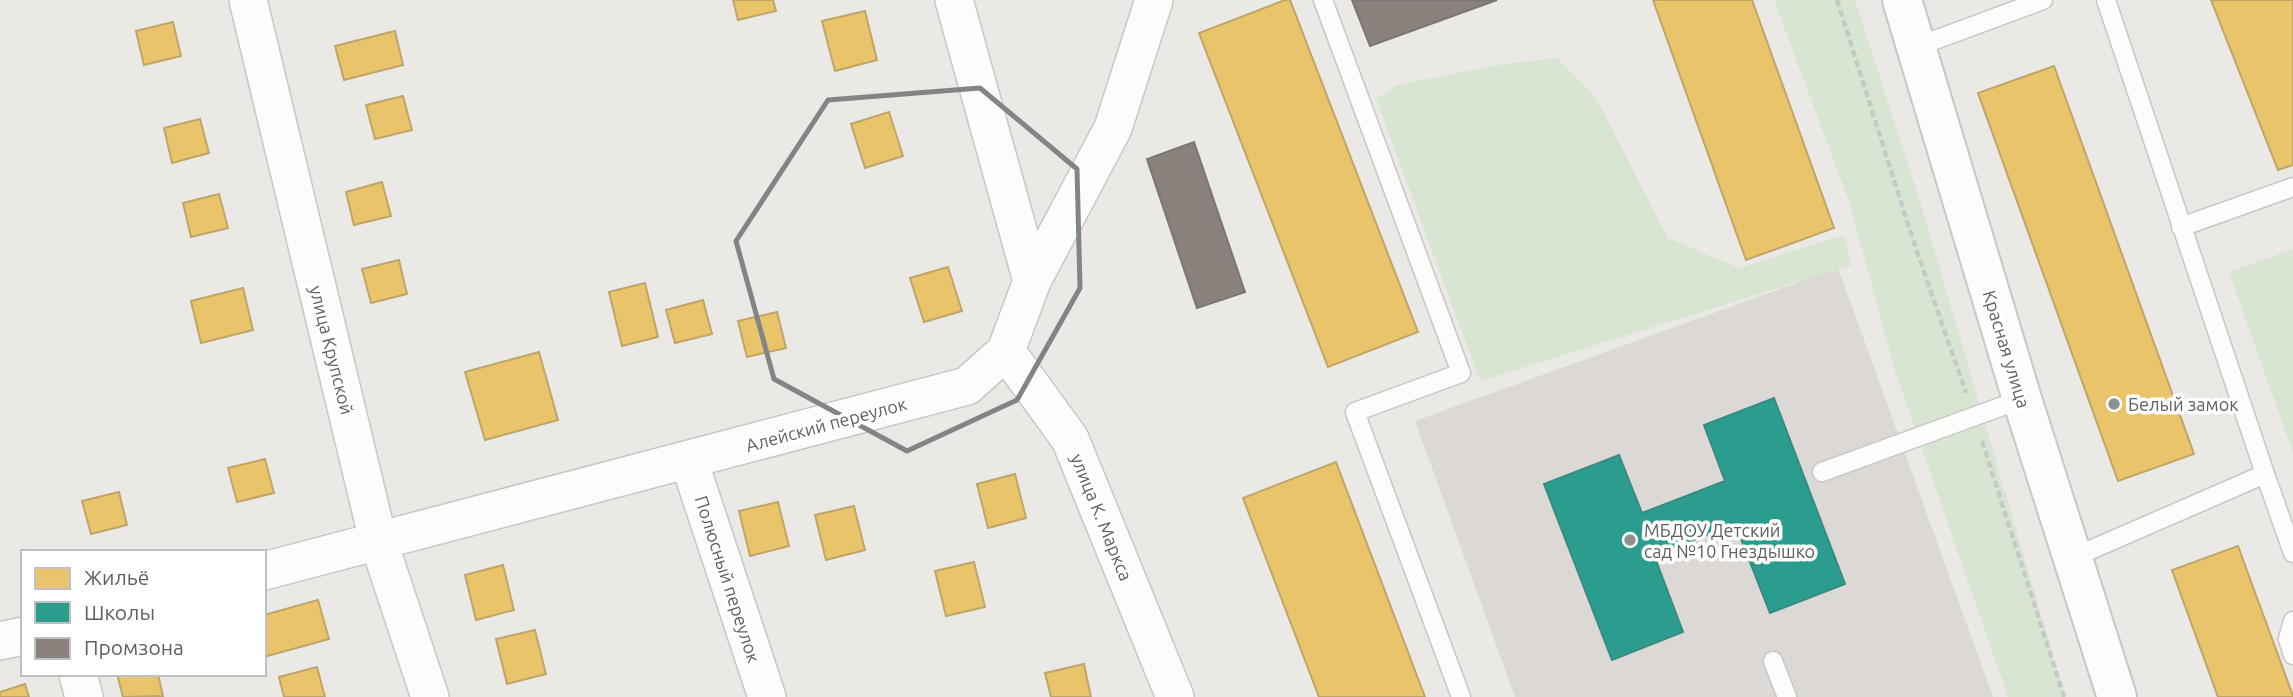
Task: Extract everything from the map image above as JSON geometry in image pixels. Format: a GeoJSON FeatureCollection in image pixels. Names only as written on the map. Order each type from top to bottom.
{"type":"FeatureCollection","features":[{"type":"Feature","properties":{"kind":"street","name":"улица Крупской"},"geometry":{"type":"LineString","coordinates":[[248,0],[378,540],[430,697]]}},
{"type":"Feature","properties":{"kind":"street"},"geometry":{"type":"LineString","coordinates":[[954,0],[1032,281]]}},
{"type":"Feature","properties":{"kind":"street","name":"Алейский переулок"},"geometry":{"type":"LineString","coordinates":[[266,570],[967,386],[1006,351],[1032,281],[1113,128],[1154,0]]}},
{"type":"Feature","properties":{"kind":"street","name":"Красная улица"},"geometry":{"type":"LineString","coordinates":[[1902,0],[2022,399],[2117,697]]}},
{"type":"Feature","properties":{"kind":"street","name":"улица К. Маркса"},"geometry":{"type":"LineString","coordinates":[[1006,351],[1070,439],[1175,697]]}},
{"type":"Feature","properties":{"kind":"street","name":"Полюсный переулок"},"geometry":{"type":"LineString","coordinates":[[689,461],[767,697]]}},
{"type":"Feature","properties":{"kind":"street"},"geometry":{"type":"LineString","coordinates":[[0,641],[21,636]]}},
{"type":"Feature","properties":{"kind":"street"},"geometry":{"type":"LineString","coordinates":[[79,676],[84,697]]}},
{"type":"Feature","properties":{"kind":"lane"},"geometry":{"type":"LineString","coordinates":[[1323,0],[1461,373],[1355,412],[1461,697]]}},
{"type":"Feature","properties":{"kind":"lane"},"geometry":{"type":"LineString","coordinates":[[1916,47],[2043,0]]}},
{"type":"Feature","properties":{"kind":"lane"},"geometry":{"type":"LineString","coordinates":[[2106,0],[2293,553]]}},
{"type":"Feature","properties":{"kind":"lane"},"geometry":{"type":"LineString","coordinates":[[2181,227],[2293,187]]}},
{"type":"Feature","properties":{"kind":"lane"},"geometry":{"type":"LineString","coordinates":[[1822,472],[2022,399]]}},
{"type":"Feature","properties":{"kind":"lane"},"geometry":{"type":"LineString","coordinates":[[2072,558],[2265,474]]}},
{"type":"Feature","properties":{"kind":"lane"},"geometry":{"type":"LineString","coordinates":[[2293,621],[2288,639],[2293,655]]}},
{"type":"Feature","properties":{"kind":"lane"},"geometry":{"type":"LineString","coordinates":[[1773,661],[1787,697]]}},
{"type":"Feature","properties":{"kind":"path"},"geometry":{"type":"LineString","coordinates":[[1837,0],[2064,697]]}},
{"type":"Feature","properties":{"kind":"highlighted area"},"geometry":{"type":"Polygon","coordinates":[[[980,88],[1077,169],[1080,288],[1017,400],[907,451],[774,379],[736,241],[828,100],[980,88]]]}},
{"type":"Feature","properties":{"kind":"shaded area"},"geometry":{"type":"Polygon","coordinates":[[[1838,268],[1993,697],[1515,697],[1415,421],[1838,268]]]}},
{"type":"Feature","properties":{"kind":"green space"},"geometry":{"type":"Polygon","coordinates":[[[1774,0],[1855,0],[1923,211],[2065,697],[2008,697],[1895,371],[1849,201],[1774,0]]]}},
{"type":"Feature","properties":{"kind":"green space"},"geometry":{"type":"Polygon","coordinates":[[[1557,58],[1596,98],[1668,238],[1739,268],[1844,235],[1852,265],[1480,381],[1376,99],[1397,85],[1497,65],[1557,58]]]}},
{"type":"Feature","properties":{"kind":"green space"},"geometry":{"type":"Polygon","coordinates":[[[2293,249],[2293,453],[2229,272],[2293,249]]]}},
{"type":"Feature","properties":{"kind":"building: Жильё"},"geometry":{"type":"Polygon","coordinates":[[[733,0],[773,0],[776,11],[738,20],[733,0]]]}},
{"type":"Feature","properties":{"kind":"building: Жильё"},"geometry":{"type":"Polygon","coordinates":[[[1290,0],[1418,332],[1328,367],[1199,33],[1290,0]]]}},
{"type":"Feature","properties":{"kind":"building: Жильё"},"geometry":{"type":"Polygon","coordinates":[[[1653,0],[1752,0],[1834,228],[1746,260],[1653,0]]]}},
{"type":"Feature","properties":{"kind":"building: Жильё"},"geometry":{"type":"Polygon","coordinates":[[[2211,0],[2293,0],[2293,165],[2278,170],[2211,0]]]}},
{"type":"Feature","properties":{"kind":"building: Жильё"},"geometry":{"type":"Polygon","coordinates":[[[865,11],[877,60],[835,71],[822,21],[865,11]]]}},
{"type":"Feature","properties":{"kind":"building: Жильё"},"geometry":{"type":"Polygon","coordinates":[[[173,22],[181,56],[144,65],[136,31],[173,22]]]}},
{"type":"Feature","properties":{"kind":"building: Жильё"},"geometry":{"type":"Polygon","coordinates":[[[395,31],[403,65],[344,80],[335,46],[395,31]]]}},
{"type":"Feature","properties":{"kind":"building: Жильё"},"geometry":{"type":"Polygon","coordinates":[[[2054,66],[2194,454],[2118,481],[1978,93],[2054,66]]]}},
{"type":"Feature","properties":{"kind":"building: Жильё"},"geometry":{"type":"Polygon","coordinates":[[[403,96],[412,130],[375,139],[366,105],[403,96]]]}},
{"type":"Feature","properties":{"kind":"building: Жильё"},"geometry":{"type":"Polygon","coordinates":[[[889,112],[903,156],[865,168],[851,124],[889,112]]]}},
{"type":"Feature","properties":{"kind":"building: Жильё"},"geometry":{"type":"Polygon","coordinates":[[[200,119],[209,153],[172,163],[164,128],[200,119]]]}},
{"type":"Feature","properties":{"kind":"building: Жильё"},"geometry":{"type":"Polygon","coordinates":[[[382,182],[391,216],[354,225],[346,192],[382,182]]]}},
{"type":"Feature","properties":{"kind":"building: Жильё"},"geometry":{"type":"Polygon","coordinates":[[[219,194],[228,228],[191,237],[183,203],[219,194]]]}},
{"type":"Feature","properties":{"kind":"building: Жильё"},"geometry":{"type":"Polygon","coordinates":[[[399,260],[407,294],[371,303],[362,269],[399,260]]]}},
{"type":"Feature","properties":{"kind":"building: Жильё"},"geometry":{"type":"Polygon","coordinates":[[[948,267],[962,311],[924,322],[910,278],[948,267]]]}},
{"type":"Feature","properties":{"kind":"building: Жильё"},"geometry":{"type":"Polygon","coordinates":[[[645,283],[658,337],[622,346],[609,292],[645,283]]]}},
{"type":"Feature","properties":{"kind":"building: Жильё"},"geometry":{"type":"Polygon","coordinates":[[[243,288],[253,330],[201,343],[191,301],[243,288]]]}},
{"type":"Feature","properties":{"kind":"building: Жильё"},"geometry":{"type":"Polygon","coordinates":[[[703,300],[712,334],[675,343],[666,310],[703,300]]]}},
{"type":"Feature","properties":{"kind":"building: Жильё"},"geometry":{"type":"Polygon","coordinates":[[[777,312],[786,348],[747,357],[738,321],[777,312]]]}},
{"type":"Feature","properties":{"kind":"building: Жильё"},"geometry":{"type":"Polygon","coordinates":[[[539,352],[558,420],[485,440],[465,372],[539,352]]]}},
{"type":"Feature","properties":{"kind":"building: Жильё"},"geometry":{"type":"Polygon","coordinates":[[[265,459],[274,493],[237,502],[228,468],[265,459]]]}},
{"type":"Feature","properties":{"kind":"building: Жильё"},"geometry":{"type":"Polygon","coordinates":[[[1336,462],[1425,697],[1319,697],[1243,498],[1336,462]]]}},
{"type":"Feature","properties":{"kind":"building: Жильё"},"geometry":{"type":"Polygon","coordinates":[[[1015,474],[1026,518],[988,528],[977,484],[1015,474]]]}},
{"type":"Feature","properties":{"kind":"building: Жильё"},"geometry":{"type":"Polygon","coordinates":[[[119,492],[127,525],[91,534],[82,501],[119,492]]]}},
{"type":"Feature","properties":{"kind":"building: Жильё"},"geometry":{"type":"Polygon","coordinates":[[[778,502],[789,546],[750,556],[739,511],[778,502]]]}},
{"type":"Feature","properties":{"kind":"building: Жильё"},"geometry":{"type":"Polygon","coordinates":[[[854,506],[865,550],[826,560],[815,515],[854,506]]]}},
{"type":"Feature","properties":{"kind":"building: Жильё"},"geometry":{"type":"Polygon","coordinates":[[[2238,546],[2293,697],[2218,697],[2172,570],[2238,546]]]}},
{"type":"Feature","properties":{"kind":"building: Жильё"},"geometry":{"type":"Polygon","coordinates":[[[974,562],[985,607],[946,616],[935,571],[974,562]]]}},
{"type":"Feature","properties":{"kind":"building: Жильё"},"geometry":{"type":"Polygon","coordinates":[[[503,565],[514,610],[476,620],[465,575],[503,565]]]}},
{"type":"Feature","properties":{"kind":"building: Жильё"},"geometry":{"type":"Polygon","coordinates":[[[318,600],[329,639],[266,656],[266,614],[318,600]]]}},
{"type":"Feature","properties":{"kind":"building: Жильё"},"geometry":{"type":"Polygon","coordinates":[[[535,630],[546,674],[507,684],[496,639],[535,630]]]}},
{"type":"Feature","properties":{"kind":"building: Жильё"},"geometry":{"type":"Polygon","coordinates":[[[1084,664],[1091,697],[1051,697],[1045,673],[1084,664]]]}},
{"type":"Feature","properties":{"kind":"building: Жильё"},"geometry":{"type":"Polygon","coordinates":[[[317,667],[325,697],[284,697],[279,677],[317,667]]]}},
{"type":"Feature","properties":{"kind":"building: Жильё"},"geometry":{"type":"Polygon","coordinates":[[[118,676],[158,676],[163,696],[123,697],[118,676]]]}},
{"type":"Feature","properties":{"kind":"building: Жильё"},"geometry":{"type":"Polygon","coordinates":[[[25,684],[29,697],[0,697],[0,692],[25,684]]]}},
{"type":"Feature","properties":{"kind":"building: Школы","name":"МБДОУ Детский сад №10 Гнездышко"},"geometry":{"type":"Polygon","coordinates":[[[1774,398],[1845,584],[1770,613],[1735,524],[1654,555],[1683,632],[1612,660],[1544,484],[1619,455],[1642,513],[1725,481],[1704,425],[1774,398]]]}},
{"type":"Feature","properties":{"kind":"building: Промзона"},"geometry":{"type":"Polygon","coordinates":[[[1352,0],[1497,0],[1370,46],[1352,0]]]}},
{"type":"Feature","properties":{"kind":"building: Промзона"},"geometry":{"type":"Polygon","coordinates":[[[1194,142],[1245,292],[1197,308],[1147,159],[1194,142]]]}},
{"type":"Feature","properties":{"kind":"place","name":"Белый замок"},"geometry":{"type":"Point","coordinates":[2114,404]}},
{"type":"Feature","properties":{"kind":"place","name":"МБДОУ Детский сад №10 Гнездышко"},"geometry":{"type":"Point","coordinates":[1630,540]}}]}
